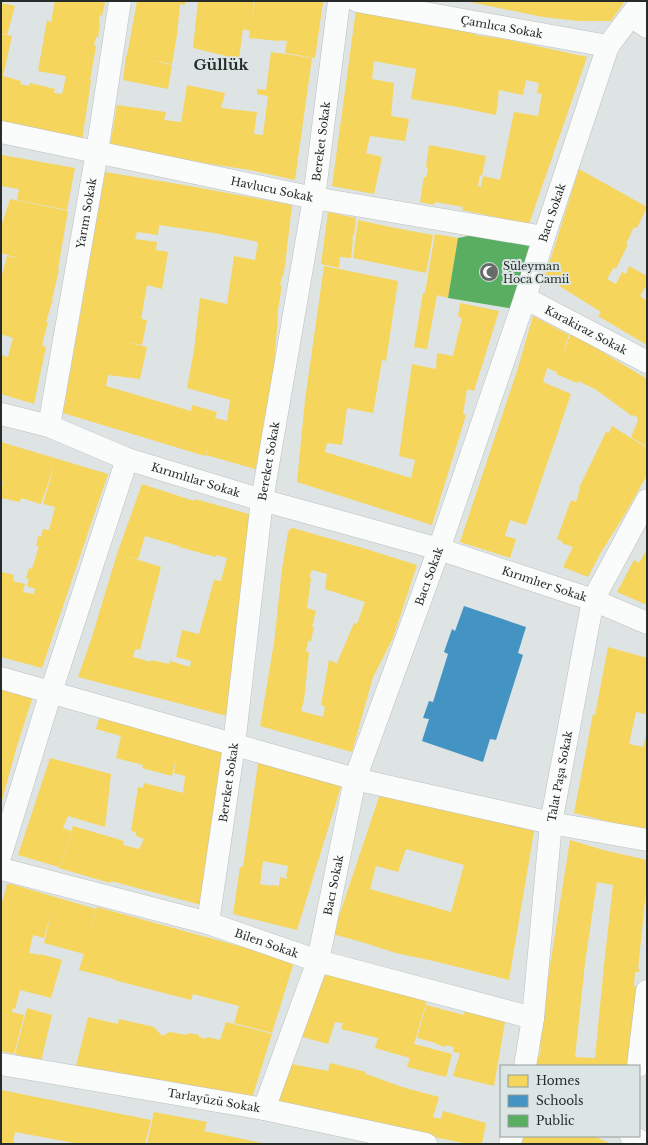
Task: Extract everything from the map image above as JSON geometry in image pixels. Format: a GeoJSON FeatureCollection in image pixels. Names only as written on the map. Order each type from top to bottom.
{"type":"FeatureCollection","features":[{"type":"Feature","properties":{"kind":"street","name":"Yarım Sokak"},"geometry":{"type":"LineString","coordinates":[[49,426],[97,152],[120,1]]}},
{"type":"Feature","properties":{"kind":"street","name":"Bereket Sokak"},"geometry":{"type":"LineString","coordinates":[[208,923],[234,745],[262,500],[314,198],[339,1]]}},
{"type":"Feature","properties":{"kind":"street","name":"Çamlıca Sokak"},"geometry":{"type":"LineString","coordinates":[[357,1],[608,46]]}},
{"type":"Feature","properties":{"kind":"street"},"geometry":{"type":"LineString","coordinates":[[608,46],[640,15]]}},
{"type":"Feature","properties":{"kind":"street","name":"Bacı Sokak"},"geometry":{"type":"LineString","coordinates":[[264,1109],[318,961],[355,779],[439,549],[525,298],[608,46]]}},
{"type":"Feature","properties":{"kind":"street","name":"Havlucu Sokak"},"geometry":{"type":"LineString","coordinates":[[1,132],[314,198],[544,237]]}},
{"type":"Feature","properties":{"kind":"street","name":"Karakiraz Sokak"},"geometry":{"type":"LineString","coordinates":[[525,298],[647,362]]}},
{"type":"Feature","properties":{"kind":"street","name":"Kırımlılar Sokak"},"geometry":{"type":"LineString","coordinates":[[1,414],[49,426],[127,459],[262,500],[439,549]]}},
{"type":"Feature","properties":{"kind":"street"},"geometry":{"type":"LineString","coordinates":[[1,854],[7,813],[51,692],[127,459]]}},
{"type":"Feature","properties":{"kind":"street","name":"Talat Paşa Sokak"},"geometry":{"type":"LineString","coordinates":[[525,1065],[533,1018],[551,823],[593,600],[647,500]]}},
{"type":"Feature","properties":{"kind":"street","name":"Kırımlıer Sokak"},"geometry":{"type":"LineString","coordinates":[[439,549],[593,600],[647,623]]}},
{"type":"Feature","properties":{"kind":"street"},"geometry":{"type":"LineString","coordinates":[[1,678],[355,779],[551,823],[647,840]]}},
{"type":"Feature","properties":{"kind":"street","name":"Bilen Sokak"},"geometry":{"type":"LineString","coordinates":[[1,869],[208,923],[318,961],[533,1018]]}},
{"type":"Feature","properties":{"kind":"street"},"geometry":{"type":"LineString","coordinates":[[638,1065],[647,990]]}},
{"type":"Feature","properties":{"kind":"street","name":"Tarlayüzü Sokak"},"geometry":{"type":"LineString","coordinates":[[1,1064],[264,1109],[426,1144]]}},
{"type":"Feature","properties":{"kind":"street"},"geometry":{"type":"LineString","coordinates":[[632,1137],[646,1144]]}},
{"type":"Feature","properties":{"kind":"building: Homes"},"geometry":{"type":"Polygon","coordinates":[[[55,1],[100,1],[105,3],[102,16],[100,15],[98,38],[96,37],[94,45],[96,46],[82,140],[1,126],[1,34],[12,36],[3,76],[21,81],[20,84],[29,86],[30,83],[55,89],[54,93],[62,94],[66,76],[38,71],[47,20],[51,22],[55,1]]]}},
{"type":"Feature","properties":{"kind":"building: Homes"},"geometry":{"type":"Polygon","coordinates":[[[137,1],[186,1],[185,5],[180,4],[172,64],[150,60],[172,65],[168,89],[123,80],[126,55],[127,56],[137,1]]]}},
{"type":"Feature","properties":{"kind":"building: Homes"},"geometry":{"type":"Polygon","coordinates":[[[198,1],[254,1],[252,18],[255,1],[323,2],[315,58],[285,53],[287,41],[249,38],[250,31],[243,29],[239,59],[193,48],[198,1]]]}},
{"type":"Feature","properties":{"kind":"building: Homes"},"geometry":{"type":"Polygon","coordinates":[[[465,1],[625,1],[611,21],[579,21],[543,17],[465,1]]]}},
{"type":"Feature","properties":{"kind":"building: Homes"},"geometry":{"type":"Polygon","coordinates":[[[1,3],[15,6],[7,35],[1,33],[1,3]]]}},
{"type":"Feature","properties":{"kind":"building: Homes"},"geometry":{"type":"Polygon","coordinates":[[[356,10],[433,26],[463,30],[476,34],[475,35],[504,39],[587,57],[529,224],[462,210],[463,207],[435,202],[434,205],[420,202],[424,177],[426,178],[428,168],[426,167],[429,145],[486,156],[482,176],[480,175],[478,186],[481,187],[483,176],[500,180],[514,112],[538,116],[542,94],[537,93],[539,83],[526,80],[523,95],[499,90],[496,115],[411,99],[416,69],[374,61],[372,79],[394,83],[391,116],[409,119],[405,141],[370,136],[366,153],[382,157],[374,194],[332,186],[356,10]]]}},
{"type":"Feature","properties":{"kind":"building: Homes"},"geometry":{"type":"Polygon","coordinates":[[[271,52],[312,58],[295,180],[250,170],[110,145],[117,105],[166,112],[164,120],[181,122],[187,85],[225,93],[221,108],[257,112],[254,134],[263,135],[268,96],[257,94],[257,89],[266,90],[271,52]]]}},
{"type":"Feature","properties":{"kind":"building: Homes"},"geometry":{"type":"Polygon","coordinates":[[[1,154],[75,168],[67,210],[17,200],[19,189],[1,186],[1,154]]]}},
{"type":"Feature","properties":{"kind":"building: Homes"},"geometry":{"type":"Polygon","coordinates":[[[579,169],[647,207],[637,228],[634,227],[616,269],[614,267],[607,279],[616,284],[622,272],[626,274],[629,266],[647,276],[647,284],[640,296],[647,301],[647,345],[598,316],[601,312],[545,277],[579,169]]]}},
{"type":"Feature","properties":{"kind":"building: Homes"},"geometry":{"type":"Polygon","coordinates":[[[105,172],[292,205],[285,265],[280,285],[282,285],[277,316],[274,365],[259,470],[206,455],[209,445],[205,456],[63,413],[105,172]],[[159,225],[158,235],[137,232],[135,239],[157,242],[156,250],[168,252],[162,289],[147,285],[141,319],[147,320],[142,345],[125,342],[147,347],[140,379],[108,375],[106,386],[191,411],[192,405],[217,412],[215,418],[227,421],[230,400],[187,388],[194,350],[200,298],[227,304],[234,256],[255,260],[258,242],[214,233],[159,225]]]}},
{"type":"Feature","properties":{"kind":"building: Homes"},"geometry":{"type":"Polygon","coordinates":[[[10,199],[68,211],[59,270],[53,299],[46,322],[48,322],[42,345],[46,347],[34,404],[1,394],[1,355],[8,357],[13,338],[1,334],[1,278],[7,256],[21,259],[1,253],[1,227],[10,199]]]}},
{"type":"Feature","properties":{"kind":"building: Homes"},"geometry":{"type":"Polygon","coordinates":[[[328,212],[356,218],[354,235],[352,239],[351,258],[340,257],[339,268],[321,264],[328,212]]]}},
{"type":"Feature","properties":{"kind":"building: Homes"},"geometry":{"type":"Polygon","coordinates":[[[358,220],[433,235],[426,273],[353,258],[358,220]]]}},
{"type":"Feature","properties":{"kind":"building: Homes"},"geometry":{"type":"Polygon","coordinates":[[[435,234],[458,238],[448,298],[437,295],[427,349],[414,347],[435,234]]]}},
{"type":"Feature","properties":{"kind":"building: Homes"},"geometry":{"type":"Polygon","coordinates":[[[324,266],[398,281],[386,361],[382,360],[373,413],[347,408],[342,445],[327,443],[325,452],[411,478],[415,460],[399,456],[412,364],[436,369],[437,353],[453,356],[462,318],[458,316],[460,303],[499,311],[474,391],[467,389],[463,414],[466,415],[432,525],[297,482],[305,400],[324,266]]]}},
{"type":"Feature","properties":{"kind":"building: Homes"},"geometry":{"type":"Polygon","coordinates":[[[533,316],[569,335],[561,358],[571,333],[647,379],[647,447],[631,437],[638,421],[637,417],[634,415],[632,416],[595,389],[578,381],[577,383],[556,374],[557,372],[547,368],[543,382],[571,394],[526,525],[510,520],[505,536],[516,539],[510,558],[460,542],[517,371],[533,316]]]}},
{"type":"Feature","properties":{"kind":"building: Homes"},"geometry":{"type":"Polygon","coordinates":[[[612,426],[647,448],[647,475],[588,577],[563,567],[573,547],[562,543],[562,541],[557,539],[571,500],[576,502],[579,488],[606,432],[609,433],[612,426]]]}},
{"type":"Feature","properties":{"kind":"building: Homes"},"geometry":{"type":"Polygon","coordinates":[[[1,442],[108,474],[42,668],[1,657],[1,572],[14,575],[13,581],[25,584],[23,592],[34,594],[35,589],[27,586],[29,579],[26,578],[29,568],[32,569],[39,546],[36,546],[38,536],[41,537],[43,529],[49,530],[55,507],[43,504],[55,463],[41,504],[21,498],[20,502],[1,498],[4,478],[1,486],[1,442]]]}},
{"type":"Feature","properties":{"kind":"building: Homes"},"geometry":{"type":"Polygon","coordinates":[[[142,484],[194,501],[195,499],[260,517],[231,717],[78,677],[91,640],[117,554],[142,484]],[[145,536],[138,559],[126,556],[161,567],[140,650],[135,649],[133,657],[151,662],[151,660],[169,664],[170,661],[190,667],[191,662],[189,660],[176,657],[182,630],[199,634],[214,580],[221,581],[227,558],[216,555],[216,557],[179,547],[181,540],[179,546],[145,536]]]}},
{"type":"Feature","properties":{"kind":"building: Homes"},"geometry":{"type":"Polygon","coordinates":[[[293,528],[417,565],[393,638],[373,677],[352,752],[260,726],[274,643],[282,569],[288,532],[293,528]],[[312,570],[309,577],[311,578],[307,608],[316,611],[312,627],[314,627],[311,641],[308,641],[306,651],[302,650],[309,652],[304,700],[301,711],[323,717],[325,707],[321,705],[329,660],[348,668],[337,663],[354,623],[357,624],[365,602],[325,589],[327,574],[312,570]]]}},
{"type":"Feature","properties":{"kind":"building: Homes"},"geometry":{"type":"Polygon","coordinates":[[[647,549],[647,605],[617,592],[634,560],[639,563],[647,549]]]}},
{"type":"Feature","properties":{"kind":"building: Homes"},"geometry":{"type":"Polygon","coordinates":[[[608,647],[647,658],[647,702],[645,714],[636,712],[629,744],[643,747],[647,731],[647,831],[574,813],[593,714],[595,715],[608,647]]]}},
{"type":"Feature","properties":{"kind":"building: Homes"},"geometry":{"type":"Polygon","coordinates":[[[1,687],[33,696],[2,800],[1,799],[1,687]]]}},
{"type":"Feature","properties":{"kind":"building: Homes"},"geometry":{"type":"Polygon","coordinates":[[[100,715],[227,748],[205,906],[111,881],[110,883],[59,868],[73,826],[124,841],[123,845],[139,849],[144,839],[136,836],[136,832],[131,831],[138,787],[143,788],[144,783],[183,793],[185,776],[174,773],[176,759],[172,776],[142,768],[143,765],[116,758],[121,736],[96,729],[100,715]]]}},
{"type":"Feature","properties":{"kind":"building: Homes"},"geometry":{"type":"Polygon","coordinates":[[[259,757],[343,780],[297,930],[233,914],[240,867],[243,867],[259,757]],[[263,861],[260,884],[279,886],[280,877],[287,879],[286,876],[288,866],[263,861]]]}},
{"type":"Feature","properties":{"kind":"building: Homes"},"geometry":{"type":"Polygon","coordinates":[[[50,758],[111,774],[105,827],[68,816],[63,828],[71,831],[59,867],[18,855],[50,758]]]}},
{"type":"Feature","properties":{"kind":"building: Homes"},"geometry":{"type":"Polygon","coordinates":[[[381,791],[534,831],[509,980],[396,953],[333,934],[381,791]],[[406,849],[398,872],[376,866],[370,889],[451,912],[464,865],[406,849]]]}},
{"type":"Feature","properties":{"kind":"building: Homes"},"geometry":{"type":"Polygon","coordinates":[[[570,840],[607,851],[647,860],[647,882],[638,969],[640,969],[639,972],[635,972],[634,986],[638,986],[630,1065],[533,1065],[535,1056],[539,1057],[541,1047],[537,1047],[570,840]],[[597,882],[585,963],[575,1057],[595,1058],[613,885],[597,882]]]}},
{"type":"Feature","properties":{"kind":"building: Homes"},"geometry":{"type":"Polygon","coordinates":[[[7,884],[96,909],[87,944],[97,907],[290,960],[293,965],[272,1033],[234,1023],[239,1006],[193,994],[191,1000],[114,980],[115,975],[114,979],[79,970],[84,954],[44,943],[52,911],[44,938],[33,935],[29,953],[40,954],[62,960],[51,998],[20,990],[15,1009],[13,1008],[12,1012],[24,1015],[14,1054],[1,1051],[1,906],[7,884]]]}},
{"type":"Feature","properties":{"kind":"building: Homes"},"geometry":{"type":"Polygon","coordinates":[[[319,971],[428,996],[414,1044],[452,1054],[446,1077],[407,1067],[410,1058],[375,1048],[378,1038],[341,1029],[343,1023],[335,1022],[328,1044],[299,1036],[319,971]]]}},
{"type":"Feature","properties":{"kind":"building: Homes"},"geometry":{"type":"Polygon","coordinates":[[[426,1005],[464,1015],[466,1006],[506,1016],[494,1086],[453,1076],[460,1053],[453,1052],[454,1047],[445,1045],[445,1047],[417,1038],[426,1005]]]}},
{"type":"Feature","properties":{"kind":"building: Homes"},"geometry":{"type":"Polygon","coordinates":[[[27,1008],[52,1015],[41,1061],[15,1054],[27,1008]]]}},
{"type":"Feature","properties":{"kind":"building: Homes"},"geometry":{"type":"Polygon","coordinates":[[[88,1017],[118,1024],[119,1019],[154,1027],[162,1036],[170,1032],[187,1035],[188,1033],[199,1035],[199,1037],[206,1039],[207,1037],[220,1040],[226,1022],[272,1034],[251,1101],[76,1066],[88,1017]]]}},
{"type":"Feature","properties":{"kind":"building: Homes"},"geometry":{"type":"Polygon","coordinates":[[[330,1063],[366,1072],[366,1074],[402,1087],[439,1097],[433,1117],[441,1119],[443,1111],[486,1123],[482,1144],[468,1144],[278,1105],[291,1064],[328,1071],[330,1063]]]}},
{"type":"Feature","properties":{"kind":"building: Homes"},"geometry":{"type":"Polygon","coordinates":[[[1,1090],[151,1120],[145,1144],[80,1144],[15,1132],[13,1142],[15,1144],[1,1144],[1,1090]]]}},
{"type":"Feature","properties":{"kind":"building: Homes"},"geometry":{"type":"Polygon","coordinates":[[[154,1112],[207,1122],[204,1131],[267,1144],[147,1143],[154,1112]]]}},
{"type":"Feature","properties":{"kind":"building: Homes"},"geometry":{"type":"Polygon","coordinates":[[[518,1137],[596,1137],[611,1144],[516,1144],[518,1137]]]}},
{"type":"Feature","properties":{"kind":"building: Schools"},"geometry":{"type":"Polygon","coordinates":[[[464,606],[526,627],[518,653],[523,655],[496,740],[490,739],[483,762],[422,741],[429,719],[423,718],[429,701],[433,702],[448,654],[444,652],[452,629],[455,631],[464,606]]]}},
{"type":"Feature","properties":{"kind":"building: Public","name":"Süleyman Hoca Camii"},"geometry":{"type":"Polygon","coordinates":[[[473,235],[485,235],[534,247],[514,309],[448,298],[458,238],[473,235]]]}},
{"type":"Feature","properties":{"kind":"place","name":"Süleyman Hoca Camii"},"geometry":{"type":"Point","coordinates":[489,272]}},
{"type":"Feature","properties":{"kind":"district","name":"Güllük"},"geometry":{"type":"Point","coordinates":[221,64]}}]}
